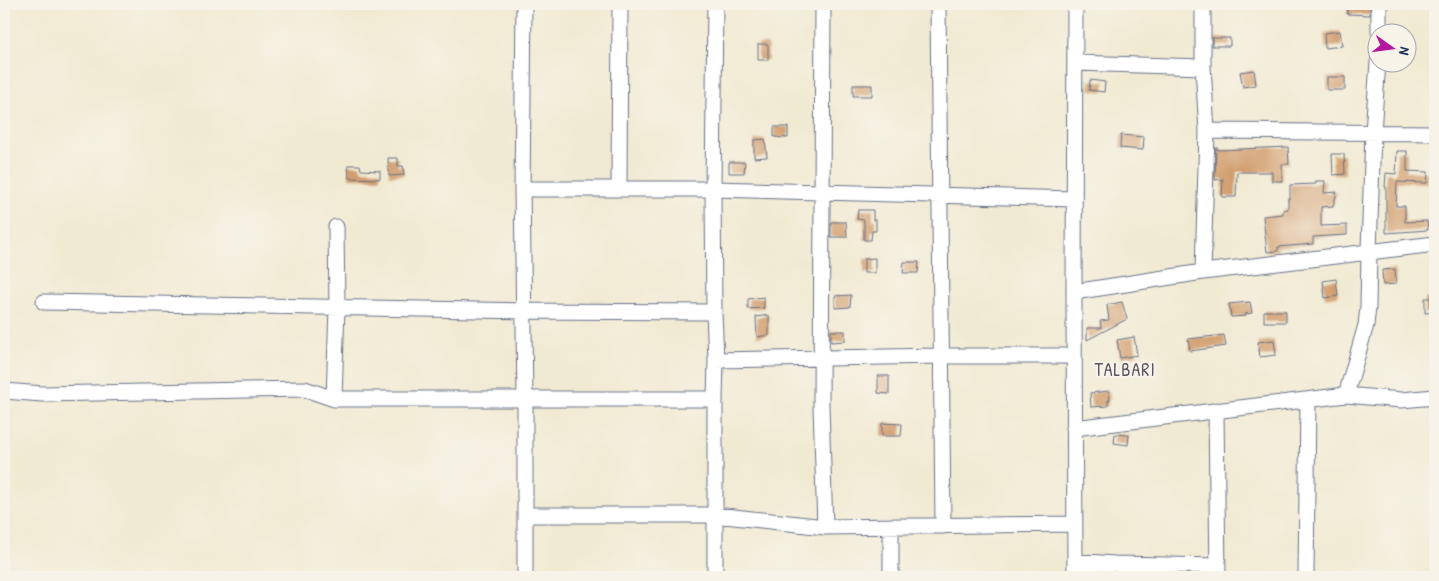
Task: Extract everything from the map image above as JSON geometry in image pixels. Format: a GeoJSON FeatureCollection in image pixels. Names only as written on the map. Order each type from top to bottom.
{"type":"FeatureCollection","features":[{"type":"Feature","properties":{"kind":"street"},"geometry":{"type":"LineString","coordinates":[[524,4],[522,189],[525,577]]}},
{"type":"Feature","properties":{"kind":"street"},"geometry":{"type":"LineString","coordinates":[[619,188],[620,4]]}},
{"type":"Feature","properties":{"kind":"street"},"geometry":{"type":"LineString","coordinates":[[715,577],[716,360],[713,189],[716,4]]}},
{"type":"Feature","properties":{"kind":"street"},"geometry":{"type":"LineString","coordinates":[[823,4],[821,406],[824,527]]}},
{"type":"Feature","properties":{"kind":"street"},"geometry":{"type":"LineString","coordinates":[[938,4],[943,526]]}},
{"type":"Feature","properties":{"kind":"street"},"geometry":{"type":"LineString","coordinates":[[1075,4],[1075,577]]}},
{"type":"Feature","properties":{"kind":"street"},"geometry":{"type":"LineString","coordinates":[[1203,4],[1203,67],[1207,131],[1203,272]]}},
{"type":"Feature","properties":{"kind":"street"},"geometry":{"type":"LineString","coordinates":[[1379,4],[1379,22]]}},
{"type":"Feature","properties":{"kind":"street"},"geometry":{"type":"LineString","coordinates":[[1075,63],[1203,67]]}},
{"type":"Feature","properties":{"kind":"street"},"geometry":{"type":"LineString","coordinates":[[1346,396],[1366,325],[1368,307],[1368,251],[1377,72]]}},
{"type":"Feature","properties":{"kind":"street"},"geometry":{"type":"LineString","coordinates":[[1207,131],[1435,133]]}},
{"type":"Feature","properties":{"kind":"street"},"geometry":{"type":"LineString","coordinates":[[522,189],[713,189],[1074,199]]}},
{"type":"Feature","properties":{"kind":"street"},"geometry":{"type":"LineString","coordinates":[[334,399],[337,307],[336,227]]}},
{"type":"Feature","properties":{"kind":"street"},"geometry":{"type":"LineString","coordinates":[[1074,292],[1203,272],[1435,244]]}},
{"type":"Feature","properties":{"kind":"street"},"geometry":{"type":"LineString","coordinates":[[44,302],[524,311],[714,312]]}},
{"type":"Feature","properties":{"kind":"street"},"geometry":{"type":"LineString","coordinates":[[716,360],[1074,356]]}},
{"type":"Feature","properties":{"kind":"street"},"geometry":{"type":"LineString","coordinates":[[4,391],[42,394],[306,390],[334,399],[715,398]]}},
{"type":"Feature","properties":{"kind":"street"},"geometry":{"type":"LineString","coordinates":[[1074,428],[1346,396],[1401,400],[1435,396]]}},
{"type":"Feature","properties":{"kind":"street"},"geometry":{"type":"LineString","coordinates":[[1306,577],[1308,400]]}},
{"type":"Feature","properties":{"kind":"street"},"geometry":{"type":"LineString","coordinates":[[1075,561],[1218,572],[1216,410]]}},
{"type":"Feature","properties":{"kind":"street"},"geometry":{"type":"LineString","coordinates":[[526,515],[716,515],[824,527],[1075,524]]}},
{"type":"Feature","properties":{"kind":"street"},"geometry":{"type":"LineString","coordinates":[[891,526],[891,577]]}},
{"type":"Feature","properties":{"kind":"building"},"geometry":{"type":"Polygon","coordinates":[[[1348,4],[1370,5],[1370,15],[1347,14],[1348,4]]]}},
{"type":"Feature","properties":{"kind":"building"},"geometry":{"type":"Polygon","coordinates":[[[1340,31],[1342,46],[1325,48],[1324,33],[1340,31]]]}},
{"type":"Feature","properties":{"kind":"building"},"geometry":{"type":"Polygon","coordinates":[[[1212,38],[1230,38],[1230,46],[1212,46],[1212,38]]]}},
{"type":"Feature","properties":{"kind":"building"},"geometry":{"type":"Polygon","coordinates":[[[758,44],[768,44],[768,60],[758,60],[758,44]]]}},
{"type":"Feature","properties":{"kind":"building"},"geometry":{"type":"Polygon","coordinates":[[[1254,70],[1256,85],[1243,87],[1240,72],[1254,70]]]}},
{"type":"Feature","properties":{"kind":"building"},"geometry":{"type":"Polygon","coordinates":[[[1327,77],[1345,77],[1345,90],[1327,90],[1327,77]]]}},
{"type":"Feature","properties":{"kind":"building"},"geometry":{"type":"Polygon","coordinates":[[[1090,80],[1105,82],[1104,92],[1089,90],[1090,80]]]}},
{"type":"Feature","properties":{"kind":"building"},"geometry":{"type":"Polygon","coordinates":[[[853,85],[872,85],[872,96],[853,96],[853,85]]]}},
{"type":"Feature","properties":{"kind":"building"},"geometry":{"type":"Polygon","coordinates":[[[774,127],[788,127],[788,138],[774,137],[774,127]]]}},
{"type":"Feature","properties":{"kind":"building"},"geometry":{"type":"Polygon","coordinates":[[[1121,135],[1144,137],[1143,150],[1120,148],[1121,135]]]}},
{"type":"Feature","properties":{"kind":"building"},"geometry":{"type":"Polygon","coordinates":[[[765,139],[767,157],[754,158],[754,140],[765,139]]]}},
{"type":"Feature","properties":{"kind":"building"},"geometry":{"type":"Polygon","coordinates":[[[1288,147],[1289,164],[1282,164],[1282,181],[1272,181],[1272,172],[1237,172],[1236,197],[1222,197],[1223,179],[1215,180],[1216,148],[1218,150],[1288,147]]]}},
{"type":"Feature","properties":{"kind":"building"},"geometry":{"type":"Polygon","coordinates":[[[1397,151],[1407,151],[1407,171],[1428,172],[1427,183],[1397,182],[1396,206],[1405,206],[1405,222],[1427,221],[1428,230],[1386,233],[1386,173],[1396,174],[1397,151]]]}},
{"type":"Feature","properties":{"kind":"building"},"geometry":{"type":"Polygon","coordinates":[[[1332,154],[1344,154],[1345,174],[1333,175],[1332,154]]]}},
{"type":"Feature","properties":{"kind":"building"},"geometry":{"type":"Polygon","coordinates":[[[388,158],[398,158],[398,166],[403,166],[404,175],[389,176],[388,158]]]}},
{"type":"Feature","properties":{"kind":"building"},"geometry":{"type":"Polygon","coordinates":[[[729,162],[745,162],[744,173],[729,173],[729,162]]]}},
{"type":"Feature","properties":{"kind":"building"},"geometry":{"type":"Polygon","coordinates":[[[348,165],[360,165],[361,170],[380,171],[380,179],[349,178],[348,165]]]}},
{"type":"Feature","properties":{"kind":"building"},"geometry":{"type":"Polygon","coordinates":[[[1316,181],[1325,181],[1324,193],[1337,192],[1333,206],[1321,207],[1321,226],[1347,225],[1347,235],[1313,237],[1313,244],[1278,247],[1278,251],[1267,252],[1263,216],[1283,214],[1283,210],[1288,209],[1290,185],[1316,184],[1316,181]]]}},
{"type":"Feature","properties":{"kind":"building"},"geometry":{"type":"Polygon","coordinates":[[[858,210],[873,210],[873,220],[876,220],[876,231],[872,231],[871,240],[864,240],[864,220],[857,219],[858,210]]]}},
{"type":"Feature","properties":{"kind":"building"},"geometry":{"type":"Polygon","coordinates":[[[831,222],[846,222],[847,237],[831,237],[831,222]]]}},
{"type":"Feature","properties":{"kind":"building"},"geometry":{"type":"Polygon","coordinates":[[[875,258],[875,273],[864,273],[864,259],[875,258]]]}},
{"type":"Feature","properties":{"kind":"building"},"geometry":{"type":"Polygon","coordinates":[[[904,262],[919,262],[918,273],[903,273],[904,262]]]}},
{"type":"Feature","properties":{"kind":"building"},"geometry":{"type":"Polygon","coordinates":[[[1395,269],[1396,284],[1383,285],[1382,270],[1395,269]]]}},
{"type":"Feature","properties":{"kind":"building"},"geometry":{"type":"Polygon","coordinates":[[[1336,279],[1338,296],[1325,298],[1323,281],[1336,279]]]}},
{"type":"Feature","properties":{"kind":"building"},"geometry":{"type":"Polygon","coordinates":[[[851,295],[850,307],[835,308],[835,296],[851,295]]]}},
{"type":"Feature","properties":{"kind":"building"},"geometry":{"type":"Polygon","coordinates":[[[764,297],[764,308],[748,309],[748,299],[764,297]]]}},
{"type":"Feature","properties":{"kind":"building"},"geometry":{"type":"Polygon","coordinates":[[[1425,298],[1435,298],[1435,312],[1425,313],[1425,298]]]}},
{"type":"Feature","properties":{"kind":"building"},"geometry":{"type":"Polygon","coordinates":[[[1122,302],[1127,319],[1087,340],[1087,328],[1101,328],[1100,321],[1109,320],[1107,305],[1122,302]]]}},
{"type":"Feature","properties":{"kind":"building"},"geometry":{"type":"Polygon","coordinates":[[[1250,302],[1252,313],[1245,314],[1246,316],[1231,317],[1229,304],[1250,302]]]}},
{"type":"Feature","properties":{"kind":"building"},"geometry":{"type":"Polygon","coordinates":[[[1264,311],[1286,311],[1286,322],[1264,322],[1264,311]]]}},
{"type":"Feature","properties":{"kind":"building"},"geometry":{"type":"Polygon","coordinates":[[[769,315],[769,335],[757,337],[756,317],[769,315]]]}},
{"type":"Feature","properties":{"kind":"building"},"geometry":{"type":"Polygon","coordinates":[[[831,331],[845,331],[845,341],[831,342],[831,331]]]}},
{"type":"Feature","properties":{"kind":"building"},"geometry":{"type":"Polygon","coordinates":[[[1224,335],[1226,346],[1190,351],[1188,339],[1224,335]]]}},
{"type":"Feature","properties":{"kind":"building"},"geometry":{"type":"Polygon","coordinates":[[[1134,337],[1137,355],[1120,358],[1117,340],[1134,337]]]}},
{"type":"Feature","properties":{"kind":"building"},"geometry":{"type":"Polygon","coordinates":[[[1274,340],[1276,355],[1260,357],[1258,342],[1274,340]]]}},
{"type":"Feature","properties":{"kind":"building"},"geometry":{"type":"Polygon","coordinates":[[[878,376],[889,376],[889,394],[878,393],[878,376]]]}},
{"type":"Feature","properties":{"kind":"building"},"geometry":{"type":"Polygon","coordinates":[[[1109,391],[1110,400],[1108,400],[1108,406],[1091,407],[1090,393],[1109,391]]]}},
{"type":"Feature","properties":{"kind":"building"},"geometry":{"type":"Polygon","coordinates":[[[882,423],[902,424],[901,436],[882,436],[882,423]]]}},
{"type":"Feature","properties":{"kind":"building"},"geometry":{"type":"Polygon","coordinates":[[[1115,434],[1129,435],[1128,445],[1114,443],[1115,434]]]}},
{"type":"Feature","properties":{"kind":"district","name":"TALBARI"},"geometry":{"type":"Point","coordinates":[1125,370]}}]}
